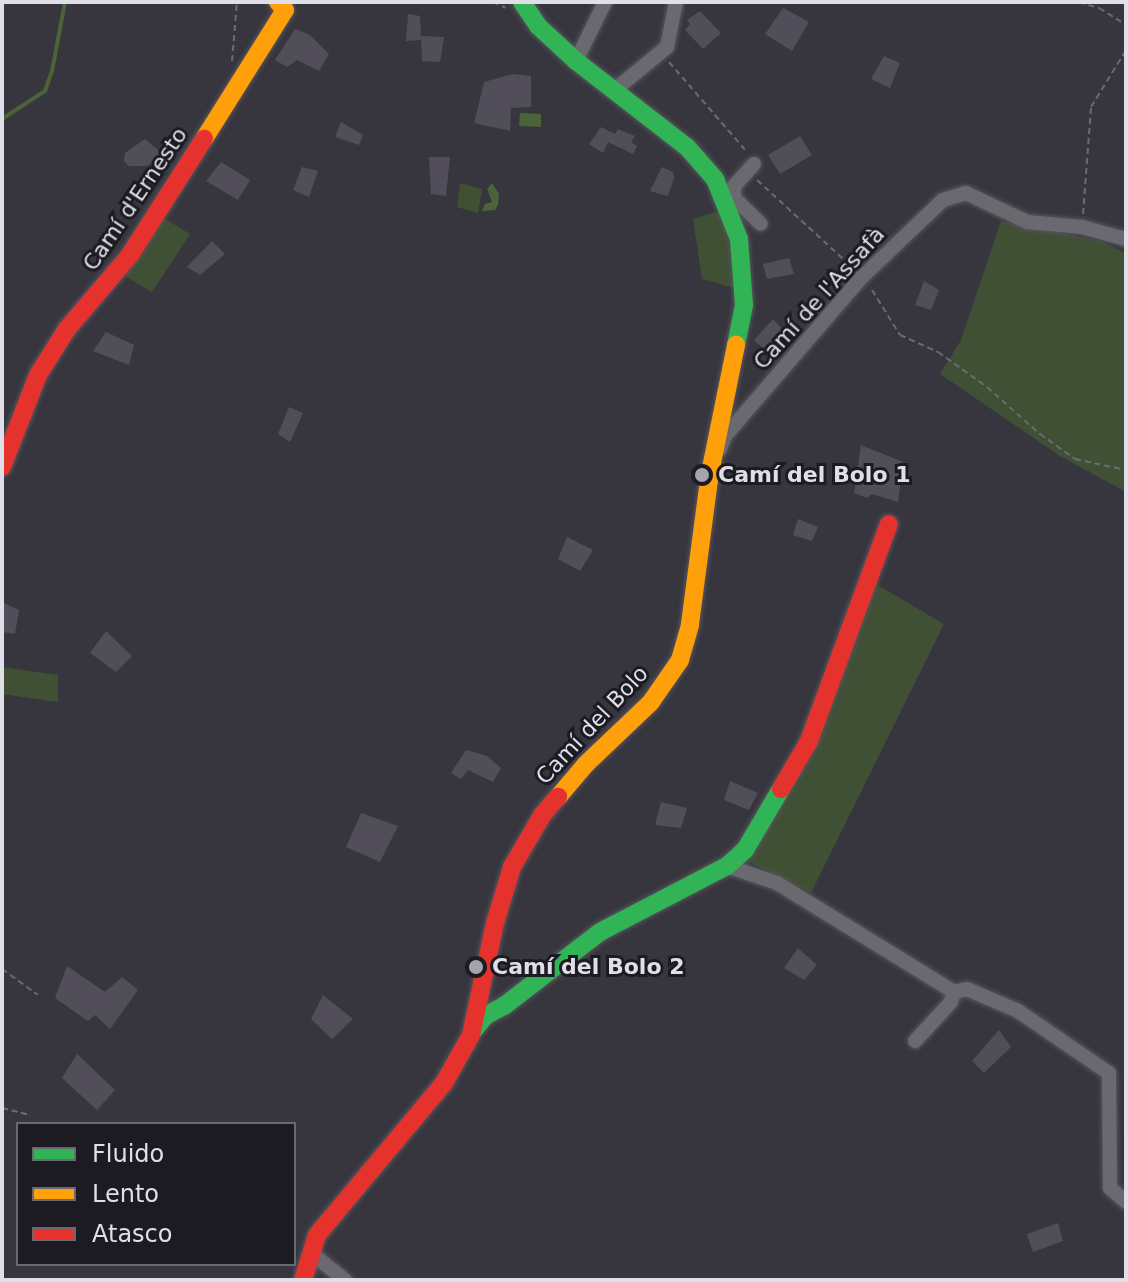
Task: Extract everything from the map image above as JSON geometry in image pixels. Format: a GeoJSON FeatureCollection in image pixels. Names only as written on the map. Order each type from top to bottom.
{"type":"FeatureCollection","features":[{"type":"Feature","properties":{"kind":"street","name":"Camí d'Ernesto"},"geometry":{"type":"LineString","coordinates":[[2,467],[38,375],[67,329],[130,255],[285,10],[278,2]]}},
{"type":"Feature","properties":{"kind":"street"},"geometry":{"type":"LineString","coordinates":[[522,2],[538,26],[576,61],[687,147],[718,184],[761,224]]}},
{"type":"Feature","properties":{"kind":"street"},"geometry":{"type":"LineString","coordinates":[[576,61],[605,2]]}},
{"type":"Feature","properties":{"kind":"street"},"geometry":{"type":"LineString","coordinates":[[616,89],[667,47],[676,2]]}},
{"type":"Feature","properties":{"kind":"street"},"geometry":{"type":"LineString","coordinates":[[734,198],[734,186],[752,167]]}},
{"type":"Feature","properties":{"kind":"street"},"geometry":{"type":"LineString","coordinates":[[710,473],[744,305],[739,239],[718,184]]}},
{"type":"Feature","properties":{"kind":"street","name":"Camí de l'Assafà"},"geometry":{"type":"LineString","coordinates":[[710,473],[725,436],[863,276],[943,200],[966,193],[1027,222],[1082,227],[1126,239]]}},
{"type":"Feature","properties":{"kind":"street","name":"Camí del Bolo"},"geometry":{"type":"LineString","coordinates":[[303,1280],[317,1235],[444,1083],[471,1035],[495,923],[512,867],[543,814],[586,764],[651,702],[680,660],[690,624],[710,473]]}},
{"type":"Feature","properties":{"kind":"street"},"geometry":{"type":"LineString","coordinates":[[471,1035],[485,1016],[504,1006],[600,932],[727,866],[745,850],[809,741],[889,524]]}},
{"type":"Feature","properties":{"kind":"street"},"geometry":{"type":"LineString","coordinates":[[727,866],[777,883],[954,992],[967,989],[1018,1011],[1109,1073],[1110,1188],[1126,1202]]}},
{"type":"Feature","properties":{"kind":"street"},"geometry":{"type":"LineString","coordinates":[[915,1041],[951,1002],[954,992]]}},
{"type":"Feature","properties":{"kind":"street"},"geometry":{"type":"LineString","coordinates":[[310,1252],[345,1280]]}},
{"type":"Feature","properties":{"kind":"path"},"geometry":{"type":"LineString","coordinates":[[231,73],[237,2]]}},
{"type":"Feature","properties":{"kind":"path"},"geometry":{"type":"LineString","coordinates":[[1079,2],[1099,8],[1126,25]]}},
{"type":"Feature","properties":{"kind":"path"},"geometry":{"type":"LineString","coordinates":[[1082,227],[1091,107],[1126,50]]}},
{"type":"Feature","properties":{"kind":"path"},"geometry":{"type":"LineString","coordinates":[[659,53],[706,102],[752,167],[763,188],[863,276],[900,335],[938,352],[987,387],[1040,434],[1075,459],[1126,470]]}},
{"type":"Feature","properties":{"kind":"path"},"geometry":{"type":"LineString","coordinates":[[2,969],[38,995]]}},
{"type":"Feature","properties":{"kind":"path"},"geometry":{"type":"LineString","coordinates":[[2,1108],[12,1113],[30,1115]]}},
{"type":"Feature","properties":{"kind":"shaded area"},"geometry":{"type":"Polygon","coordinates":[[[520,113],[541,114],[541,127],[519,126],[520,113]]]}},
{"type":"Feature","properties":{"kind":"shaded area"},"geometry":{"type":"Polygon","coordinates":[[[460,183],[482,189],[478,213],[457,207],[460,183]]]}},
{"type":"Feature","properties":{"kind":"shaded area"},"geometry":{"type":"Polygon","coordinates":[[[492,183],[499,194],[498,205],[495,210],[482,211],[485,204],[492,202],[487,189],[492,183]]]}},
{"type":"Feature","properties":{"kind":"shaded area"},"geometry":{"type":"Polygon","coordinates":[[[719,211],[731,236],[741,290],[702,279],[693,219],[719,211]]]}},
{"type":"Feature","properties":{"kind":"shaded area"},"geometry":{"type":"Polygon","coordinates":[[[162,217],[190,234],[152,292],[125,276],[162,217]]]}},
{"type":"Feature","properties":{"kind":"shaded area"},"geometry":{"type":"Polygon","coordinates":[[[1001,221],[1100,241],[1126,253],[1126,492],[1060,456],[940,374],[961,340],[1001,221]]]}},
{"type":"Feature","properties":{"kind":"shaded area"},"geometry":{"type":"Polygon","coordinates":[[[876,584],[944,624],[811,893],[747,861],[876,584]]]}},
{"type":"Feature","properties":{"kind":"shaded area"},"geometry":{"type":"Polygon","coordinates":[[[2,667],[58,675],[58,702],[2,694],[2,667]]]}},
{"type":"Feature","properties":{"kind":"building"},"geometry":{"type":"Polygon","coordinates":[[[783,8],[809,22],[792,51],[765,34],[783,8]]]}},
{"type":"Feature","properties":{"kind":"building"},"geometry":{"type":"Polygon","coordinates":[[[700,11],[721,33],[703,49],[685,30],[690,24],[687,20],[700,11]]]}},
{"type":"Feature","properties":{"kind":"building"},"geometry":{"type":"Polygon","coordinates":[[[408,14],[420,16],[421,40],[406,41],[408,14]]]}},
{"type":"Feature","properties":{"kind":"building"},"geometry":{"type":"Polygon","coordinates":[[[295,29],[310,35],[329,54],[319,71],[297,60],[287,67],[275,60],[295,29]]]}},
{"type":"Feature","properties":{"kind":"building"},"geometry":{"type":"Polygon","coordinates":[[[421,36],[444,37],[440,62],[422,61],[421,36]]]}},
{"type":"Feature","properties":{"kind":"building"},"geometry":{"type":"Polygon","coordinates":[[[884,56],[900,63],[890,88],[871,79],[884,56]]]}},
{"type":"Feature","properties":{"kind":"building"},"geometry":{"type":"Polygon","coordinates":[[[513,74],[531,76],[531,107],[511,108],[510,131],[474,123],[484,82],[513,74]]]}},
{"type":"Feature","properties":{"kind":"building"},"geometry":{"type":"Polygon","coordinates":[[[341,122],[363,135],[359,145],[335,137],[341,122]]]}},
{"type":"Feature","properties":{"kind":"building"},"geometry":{"type":"Polygon","coordinates":[[[601,127],[615,134],[618,129],[635,136],[631,142],[637,146],[633,154],[608,142],[603,153],[589,144],[601,127]]]}},
{"type":"Feature","properties":{"kind":"building"},"geometry":{"type":"Polygon","coordinates":[[[800,136],[812,155],[780,174],[768,155],[800,136]]]}},
{"type":"Feature","properties":{"kind":"building"},"geometry":{"type":"Polygon","coordinates":[[[145,139],[163,154],[147,166],[129,166],[124,161],[125,153],[145,139]]]}},
{"type":"Feature","properties":{"kind":"building"},"geometry":{"type":"Polygon","coordinates":[[[429,157],[450,157],[446,196],[431,194],[429,157]]]}},
{"type":"Feature","properties":{"kind":"building"},"geometry":{"type":"Polygon","coordinates":[[[221,162],[250,180],[238,200],[206,181],[221,162]]]}},
{"type":"Feature","properties":{"kind":"building"},"geometry":{"type":"Polygon","coordinates":[[[302,167],[318,171],[309,197],[293,190],[302,167]]]}},
{"type":"Feature","properties":{"kind":"building"},"geometry":{"type":"Polygon","coordinates":[[[662,167],[673,172],[668,196],[650,191],[662,167]]]}},
{"type":"Feature","properties":{"kind":"building"},"geometry":{"type":"Polygon","coordinates":[[[212,241],[225,254],[200,275],[187,267],[212,241]]]}},
{"type":"Feature","properties":{"kind":"building"},"geometry":{"type":"Polygon","coordinates":[[[789,258],[794,274],[767,279],[763,264],[789,258]]]}},
{"type":"Feature","properties":{"kind":"building"},"geometry":{"type":"Polygon","coordinates":[[[924,281],[939,290],[931,310],[915,305],[924,281]]]}},
{"type":"Feature","properties":{"kind":"building"},"geometry":{"type":"Polygon","coordinates":[[[773,319],[782,329],[767,352],[754,340],[773,319]]]}},
{"type":"Feature","properties":{"kind":"building"},"geometry":{"type":"Polygon","coordinates":[[[106,332],[134,345],[129,365],[93,351],[106,332]]]}},
{"type":"Feature","properties":{"kind":"building"},"geometry":{"type":"Polygon","coordinates":[[[289,407],[303,413],[290,442],[278,434],[289,407]]]}},
{"type":"Feature","properties":{"kind":"building"},"geometry":{"type":"Polygon","coordinates":[[[861,445],[903,462],[898,502],[872,494],[867,498],[854,493],[861,445]]]}},
{"type":"Feature","properties":{"kind":"building"},"geometry":{"type":"Polygon","coordinates":[[[798,519],[818,527],[812,541],[793,535],[798,519]]]}},
{"type":"Feature","properties":{"kind":"building"},"geometry":{"type":"Polygon","coordinates":[[[567,537],[593,550],[580,571],[558,559],[567,537]]]}},
{"type":"Feature","properties":{"kind":"building"},"geometry":{"type":"Polygon","coordinates":[[[2,602],[19,610],[15,634],[3,632],[2,602]]]}},
{"type":"Feature","properties":{"kind":"building"},"geometry":{"type":"Polygon","coordinates":[[[106,631],[132,656],[116,672],[90,653],[106,631]]]}},
{"type":"Feature","properties":{"kind":"building"},"geometry":{"type":"Polygon","coordinates":[[[466,750],[487,756],[501,768],[493,782],[468,770],[461,779],[451,773],[466,750]]]}},
{"type":"Feature","properties":{"kind":"building"},"geometry":{"type":"Polygon","coordinates":[[[730,781],[758,793],[749,810],[724,800],[730,781]]]}},
{"type":"Feature","properties":{"kind":"building"},"geometry":{"type":"Polygon","coordinates":[[[661,802],[687,808],[681,828],[655,825],[661,802]]]}},
{"type":"Feature","properties":{"kind":"building"},"geometry":{"type":"Polygon","coordinates":[[[361,813],[398,826],[380,862],[346,847],[361,813]]]}},
{"type":"Feature","properties":{"kind":"building"},"geometry":{"type":"Polygon","coordinates":[[[798,948],[817,965],[804,980],[784,968],[798,948]]]}},
{"type":"Feature","properties":{"kind":"building"},"geometry":{"type":"Polygon","coordinates":[[[67,966],[105,992],[122,977],[138,990],[110,1029],[95,1015],[88,1021],[55,998],[67,966]]]}},
{"type":"Feature","properties":{"kind":"building"},"geometry":{"type":"Polygon","coordinates":[[[323,995],[353,1019],[332,1039],[311,1019],[323,995]]]}},
{"type":"Feature","properties":{"kind":"building"},"geometry":{"type":"Polygon","coordinates":[[[999,1030],[1011,1047],[984,1073],[972,1061],[999,1030]]]}},
{"type":"Feature","properties":{"kind":"building"},"geometry":{"type":"Polygon","coordinates":[[[77,1054],[115,1090],[97,1110],[62,1078],[77,1054]]]}},
{"type":"Feature","properties":{"kind":"building"},"geometry":{"type":"Polygon","coordinates":[[[1058,1223],[1063,1241],[1033,1252],[1027,1234],[1058,1223]]]}},
{"type":"Feature","properties":{"kind":"waterway"},"geometry":{"type":"LineString","coordinates":[[2,119],[45,91],[52,71],[65,2]]}},
{"type":"Feature","properties":{"kind":"traffic: fast"},"geometry":{"type":"LineString","coordinates":[[522,2],[538,26],[576,61],[687,147],[715,179],[739,239],[744,305],[736,345]]}},
{"type":"Feature","properties":{"kind":"traffic: fast"},"geometry":{"type":"LineString","coordinates":[[473,1031],[485,1016],[504,1006],[600,932],[727,866],[745,850],[781,789]]}},
{"type":"Feature","properties":{"kind":"traffic: slow"},"geometry":{"type":"LineString","coordinates":[[204,139],[285,10],[278,2]]}},
{"type":"Feature","properties":{"kind":"traffic: slow"},"geometry":{"type":"LineString","coordinates":[[558,797],[586,764],[651,702],[680,660],[690,624],[710,473],[736,345]]}},
{"type":"Feature","properties":{"kind":"traffic: jam"},"geometry":{"type":"LineString","coordinates":[[2,467],[38,375],[67,329],[130,255],[204,139]]}},
{"type":"Feature","properties":{"kind":"traffic: jam"},"geometry":{"type":"LineString","coordinates":[[781,789],[809,741],[889,524]]}},
{"type":"Feature","properties":{"kind":"traffic: jam"},"geometry":{"type":"LineString","coordinates":[[303,1280],[317,1235],[444,1083],[471,1035],[495,923],[512,867],[543,814],[558,797]]}},
{"type":"Feature","properties":{"kind":"place","name":"Camí del Bolo 1"},"geometry":{"type":"Point","coordinates":[702,475]}},
{"type":"Feature","properties":{"kind":"place","name":"Camí del Bolo 2"},"geometry":{"type":"Point","coordinates":[476,967]}}]}
